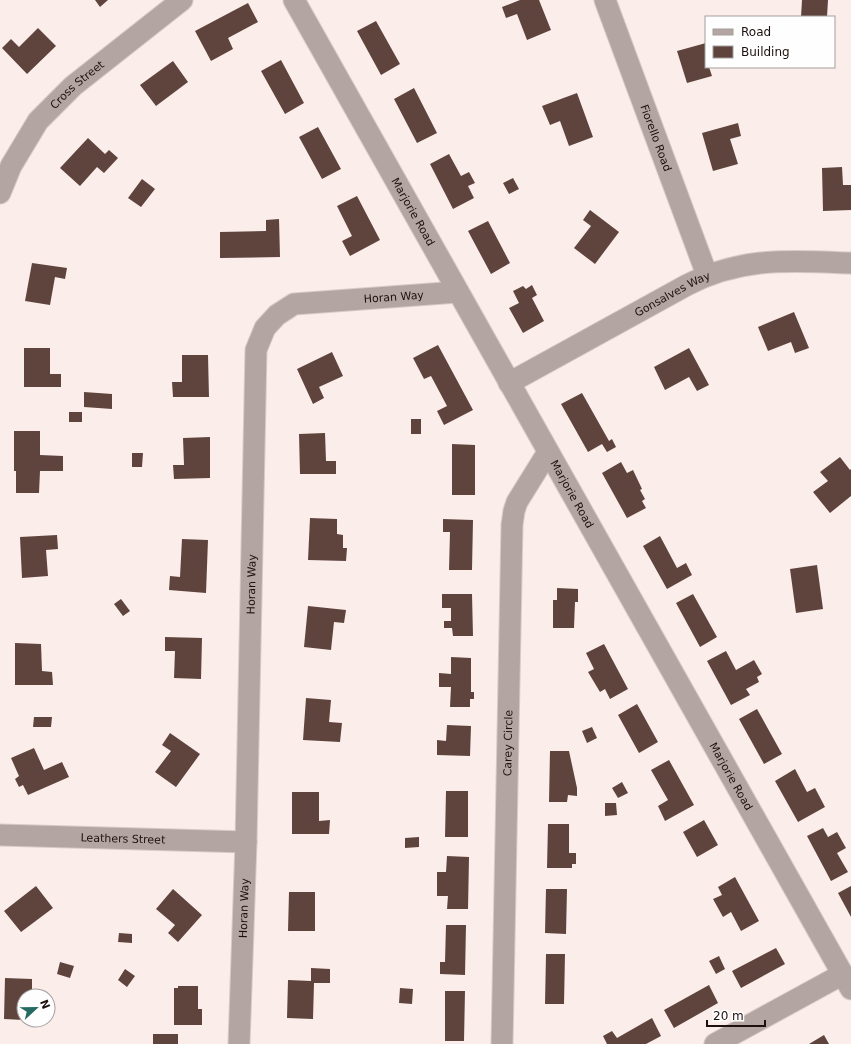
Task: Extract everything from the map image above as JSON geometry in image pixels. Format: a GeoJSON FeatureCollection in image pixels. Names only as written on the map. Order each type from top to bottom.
{"type":"FeatureCollection","features":[{"type":"Feature","properties":{"kind":"street","name":"Cross Street"},"geometry":{"type":"LineString","coordinates":[[0,192],[11,166],[38,121],[73,86],[182,0]]}},
{"type":"Feature","properties":{"kind":"street","name":"Marjorie Road"},"geometry":{"type":"LineString","coordinates":[[294,0],[847,981]]}},
{"type":"Feature","properties":{"kind":"street","name":"Fiorello Road"},"geometry":{"type":"LineString","coordinates":[[605,0],[707,275]]}},
{"type":"Feature","properties":{"kind":"street","name":"Gonsalves Way"},"geometry":{"type":"LineString","coordinates":[[509,383],[707,275],[733,267],[762,262],[789,261],[851,263]]}},
{"type":"Feature","properties":{"kind":"street","name":"Horan Way"},"geometry":{"type":"LineString","coordinates":[[239,1044],[246,842],[256,350],[265,328],[277,315],[294,304],[458,292]]}},
{"type":"Feature","properties":{"kind":"street","name":"Carey Circle"},"geometry":{"type":"LineString","coordinates":[[502,1044],[513,518],[517,502],[548,452]]}},
{"type":"Feature","properties":{"kind":"street","name":"Leathers Street"},"geometry":{"type":"LineString","coordinates":[[0,835],[246,842]]}},
{"type":"Feature","properties":{"kind":"street"},"geometry":{"type":"LineString","coordinates":[[715,1044],[847,981]]}},
{"type":"Feature","properties":{"kind":"building"},"geometry":{"type":"Polygon","coordinates":[[[95,0],[108,0],[100,7],[95,0]]]}},
{"type":"Feature","properties":{"kind":"building"},"geometry":{"type":"Polygon","coordinates":[[[520,0],[539,0],[551,30],[527,40],[517,14],[506,18],[502,7],[520,0]]]}},
{"type":"Feature","properties":{"kind":"building"},"geometry":{"type":"Polygon","coordinates":[[[802,0],[828,0],[827,16],[801,16],[802,0]]]}},
{"type":"Feature","properties":{"kind":"building"},"geometry":{"type":"Polygon","coordinates":[[[248,3],[258,22],[228,38],[233,49],[211,61],[195,31],[248,3]]]}},
{"type":"Feature","properties":{"kind":"building"},"geometry":{"type":"Polygon","coordinates":[[[376,21],[400,64],[381,75],[357,31],[376,21]]]}},
{"type":"Feature","properties":{"kind":"building"},"geometry":{"type":"Polygon","coordinates":[[[38,28],[56,46],[27,74],[2,48],[11,39],[19,47],[38,28]]]}},
{"type":"Feature","properties":{"kind":"building"},"geometry":{"type":"Polygon","coordinates":[[[705,43],[705,68],[709,68],[712,76],[687,83],[677,51],[705,43]]]}},
{"type":"Feature","properties":{"kind":"building"},"geometry":{"type":"Polygon","coordinates":[[[281,60],[304,103],[285,114],[261,71],[281,60]]]}},
{"type":"Feature","properties":{"kind":"building"},"geometry":{"type":"Polygon","coordinates":[[[173,61],[188,82],[156,106],[140,85],[173,61]]]}},
{"type":"Feature","properties":{"kind":"building"},"geometry":{"type":"Polygon","coordinates":[[[414,88],[437,133],[417,143],[394,99],[414,88]]]}},
{"type":"Feature","properties":{"kind":"building"},"geometry":{"type":"Polygon","coordinates":[[[577,93],[593,137],[569,146],[560,121],[550,125],[542,106],[577,93]]]}},
{"type":"Feature","properties":{"kind":"building"},"geometry":{"type":"Polygon","coordinates":[[[738,123],[741,136],[730,139],[738,164],[713,171],[702,133],[738,123]]]}},
{"type":"Feature","properties":{"kind":"building"},"geometry":{"type":"Polygon","coordinates":[[[318,127],[341,169],[322,179],[299,137],[318,127]]]}},
{"type":"Feature","properties":{"kind":"building"},"geometry":{"type":"Polygon","coordinates":[[[88,138],[105,154],[109,150],[118,158],[104,173],[97,167],[80,186],[60,168],[88,138]]]}},
{"type":"Feature","properties":{"kind":"building"},"geometry":{"type":"Polygon","coordinates":[[[449,154],[461,176],[469,172],[475,183],[468,186],[474,198],[453,209],[430,164],[449,154]]]}},
{"type":"Feature","properties":{"kind":"building"},"geometry":{"type":"Polygon","coordinates":[[[842,167],[843,185],[851,185],[851,210],[823,211],[822,168],[842,167]]]}},
{"type":"Feature","properties":{"kind":"building"},"geometry":{"type":"Polygon","coordinates":[[[513,178],[519,189],[509,194],[503,183],[513,178]]]}},
{"type":"Feature","properties":{"kind":"building"},"geometry":{"type":"Polygon","coordinates":[[[142,179],[155,189],[141,207],[128,198],[142,179]]]}},
{"type":"Feature","properties":{"kind":"building"},"geometry":{"type":"Polygon","coordinates":[[[357,196],[380,240],[350,256],[342,241],[352,236],[337,206],[357,196]]]}},
{"type":"Feature","properties":{"kind":"building"},"geometry":{"type":"Polygon","coordinates":[[[590,210],[619,232],[595,264],[574,248],[591,226],[583,220],[590,210]]]}},
{"type":"Feature","properties":{"kind":"building"},"geometry":{"type":"Polygon","coordinates":[[[279,219],[280,257],[220,258],[220,232],[266,231],[266,220],[279,219]]]}},
{"type":"Feature","properties":{"kind":"building"},"geometry":{"type":"Polygon","coordinates":[[[488,221],[510,263],[491,274],[468,231],[488,221]]]}},
{"type":"Feature","properties":{"kind":"building"},"geometry":{"type":"Polygon","coordinates":[[[32,263],[67,268],[65,279],[55,277],[50,305],[25,301],[32,263]]]}},
{"type":"Feature","properties":{"kind":"building"},"geometry":{"type":"Polygon","coordinates":[[[532,285],[537,295],[532,298],[544,321],[523,333],[509,308],[519,303],[513,291],[523,286],[526,289],[532,285]]]}},
{"type":"Feature","properties":{"kind":"building"},"geometry":{"type":"Polygon","coordinates":[[[794,312],[809,348],[795,353],[791,342],[768,351],[758,327],[794,312]]]}},
{"type":"Feature","properties":{"kind":"building"},"geometry":{"type":"Polygon","coordinates":[[[438,345],[473,410],[444,425],[437,411],[447,406],[431,376],[424,379],[413,358],[438,345]]]}},
{"type":"Feature","properties":{"kind":"building"},"geometry":{"type":"Polygon","coordinates":[[[24,348],[50,348],[50,374],[61,374],[61,387],[24,387],[24,348]]]}},
{"type":"Feature","properties":{"kind":"building"},"geometry":{"type":"Polygon","coordinates":[[[689,348],[709,385],[697,391],[689,377],[665,390],[654,367],[689,348]]]}},
{"type":"Feature","properties":{"kind":"building"},"geometry":{"type":"Polygon","coordinates":[[[332,352],[343,376],[319,387],[324,398],[313,404],[297,369],[332,352]]]}},
{"type":"Feature","properties":{"kind":"building"},"geometry":{"type":"Polygon","coordinates":[[[182,355],[208,355],[209,397],[173,397],[172,382],[182,382],[182,355]]]}},
{"type":"Feature","properties":{"kind":"building"},"geometry":{"type":"Polygon","coordinates":[[[84,392],[112,394],[112,409],[84,407],[84,392]]]}},
{"type":"Feature","properties":{"kind":"building"},"geometry":{"type":"Polygon","coordinates":[[[582,393],[609,441],[612,439],[616,447],[607,452],[602,444],[588,452],[561,404],[582,393]]]}},
{"type":"Feature","properties":{"kind":"building"},"geometry":{"type":"Polygon","coordinates":[[[69,412],[82,412],[82,422],[69,422],[69,412]]]}},
{"type":"Feature","properties":{"kind":"building"},"geometry":{"type":"Polygon","coordinates":[[[411,419],[421,419],[421,434],[411,434],[411,419]]]}},
{"type":"Feature","properties":{"kind":"building"},"geometry":{"type":"Polygon","coordinates":[[[14,431],[40,431],[40,455],[63,456],[63,471],[40,471],[39,493],[16,493],[16,471],[14,471],[14,431]]]}},
{"type":"Feature","properties":{"kind":"building"},"geometry":{"type":"Polygon","coordinates":[[[325,433],[326,461],[336,461],[336,474],[300,474],[299,434],[325,433]]]}},
{"type":"Feature","properties":{"kind":"building"},"geometry":{"type":"Polygon","coordinates":[[[210,437],[210,478],[174,479],[173,465],[184,465],[183,438],[210,437]]]}},
{"type":"Feature","properties":{"kind":"building"},"geometry":{"type":"Polygon","coordinates":[[[452,444],[475,445],[475,495],[452,495],[452,444]]]}},
{"type":"Feature","properties":{"kind":"building"},"geometry":{"type":"Polygon","coordinates":[[[132,453],[143,453],[142,467],[132,467],[132,453]]]}},
{"type":"Feature","properties":{"kind":"building"},"geometry":{"type":"Polygon","coordinates":[[[840,457],[850,470],[851,469],[851,496],[830,513],[813,492],[828,481],[820,472],[840,457]]]}},
{"type":"Feature","properties":{"kind":"building"},"geometry":{"type":"Polygon","coordinates":[[[621,462],[627,473],[633,470],[642,489],[640,490],[645,499],[642,501],[646,508],[627,518],[602,473],[621,462]]]}},
{"type":"Feature","properties":{"kind":"building"},"geometry":{"type":"Polygon","coordinates":[[[310,518],[337,519],[337,534],[343,535],[343,548],[347,548],[346,561],[308,560],[310,518]]]}},
{"type":"Feature","properties":{"kind":"building"},"geometry":{"type":"Polygon","coordinates":[[[443,519],[473,520],[472,570],[449,570],[450,532],[443,532],[443,519]]]}},
{"type":"Feature","properties":{"kind":"building"},"geometry":{"type":"Polygon","coordinates":[[[57,535],[58,549],[46,550],[48,576],[22,578],[20,537],[57,535]]]}},
{"type":"Feature","properties":{"kind":"building"},"geometry":{"type":"Polygon","coordinates":[[[660,536],[677,568],[686,563],[692,575],[667,589],[643,546],[660,536]]]}},
{"type":"Feature","properties":{"kind":"building"},"geometry":{"type":"Polygon","coordinates":[[[182,539],[208,540],[206,593],[169,590],[170,576],[180,577],[182,539]]]}},
{"type":"Feature","properties":{"kind":"building"},"geometry":{"type":"Polygon","coordinates":[[[817,565],[823,609],[796,613],[790,569],[817,565]]]}},
{"type":"Feature","properties":{"kind":"building"},"geometry":{"type":"Polygon","coordinates":[[[557,588],[578,589],[578,602],[575,602],[574,628],[553,628],[553,600],[557,600],[557,588]]]}},
{"type":"Feature","properties":{"kind":"building"},"geometry":{"type":"Polygon","coordinates":[[[442,594],[472,594],[473,636],[453,636],[452,628],[444,628],[444,621],[451,621],[451,608],[442,608],[442,594]]]}},
{"type":"Feature","properties":{"kind":"building"},"geometry":{"type":"Polygon","coordinates":[[[693,594],[717,637],[700,647],[676,603],[693,594]]]}},
{"type":"Feature","properties":{"kind":"building"},"geometry":{"type":"Polygon","coordinates":[[[121,599],[130,611],[123,616],[114,604],[121,599]]]}},
{"type":"Feature","properties":{"kind":"building"},"geometry":{"type":"Polygon","coordinates":[[[308,606],[346,610],[344,623],[334,622],[331,650],[304,647],[308,606]]]}},
{"type":"Feature","properties":{"kind":"building"},"geometry":{"type":"Polygon","coordinates":[[[165,637],[202,638],[201,679],[174,678],[175,651],[165,651],[165,637]]]}},
{"type":"Feature","properties":{"kind":"building"},"geometry":{"type":"Polygon","coordinates":[[[15,643],[41,644],[42,671],[52,672],[53,685],[15,685],[15,643]]]}},
{"type":"Feature","properties":{"kind":"building"},"geometry":{"type":"Polygon","coordinates":[[[604,644],[628,689],[610,699],[605,689],[600,692],[588,672],[594,669],[586,653],[604,644]]]}},
{"type":"Feature","properties":{"kind":"building"},"geometry":{"type":"Polygon","coordinates":[[[726,651],[736,670],[754,660],[762,674],[757,677],[759,682],[746,689],[750,695],[731,705],[707,661],[726,651]]]}},
{"type":"Feature","properties":{"kind":"building"},"geometry":{"type":"Polygon","coordinates":[[[451,657],[471,658],[471,692],[474,692],[474,699],[470,699],[470,707],[450,707],[451,687],[439,687],[439,673],[451,674],[451,657]]]}},
{"type":"Feature","properties":{"kind":"building"},"geometry":{"type":"Polygon","coordinates":[[[306,698],[331,700],[329,722],[342,723],[340,742],[303,740],[306,698]]]}},
{"type":"Feature","properties":{"kind":"building"},"geometry":{"type":"Polygon","coordinates":[[[637,704],[658,742],[639,753],[618,715],[637,704]]]}},
{"type":"Feature","properties":{"kind":"building"},"geometry":{"type":"Polygon","coordinates":[[[757,709],[782,754],[764,764],[739,719],[757,709]]]}},
{"type":"Feature","properties":{"kind":"building"},"geometry":{"type":"Polygon","coordinates":[[[34,717],[52,717],[51,727],[33,727],[34,717]]]}},
{"type":"Feature","properties":{"kind":"building"},"geometry":{"type":"Polygon","coordinates":[[[447,725],[471,726],[470,756],[437,755],[437,740],[446,741],[447,725]]]}},
{"type":"Feature","properties":{"kind":"building"},"geometry":{"type":"Polygon","coordinates":[[[592,727],[597,738],[587,743],[582,731],[592,727]]]}},
{"type":"Feature","properties":{"kind":"building"},"geometry":{"type":"Polygon","coordinates":[[[170,733],[200,754],[176,787],[155,772],[171,751],[162,745],[170,733]]]}},
{"type":"Feature","properties":{"kind":"building"},"geometry":{"type":"Polygon","coordinates":[[[34,748],[44,770],[62,762],[69,777],[28,795],[23,785],[19,787],[15,779],[19,776],[11,758],[34,748]]]}},
{"type":"Feature","properties":{"kind":"building"},"geometry":{"type":"Polygon","coordinates":[[[550,751],[569,751],[577,788],[577,796],[568,795],[567,802],[549,802],[550,751]]]}},
{"type":"Feature","properties":{"kind":"building"},"geometry":{"type":"Polygon","coordinates":[[[669,760],[694,805],[665,821],[658,806],[668,800],[651,770],[669,760]]]}},
{"type":"Feature","properties":{"kind":"building"},"geometry":{"type":"Polygon","coordinates":[[[795,769],[807,792],[815,788],[825,807],[798,822],[775,781],[795,769]]]}},
{"type":"Feature","properties":{"kind":"building"},"geometry":{"type":"Polygon","coordinates":[[[622,782],[628,793],[618,798],[612,788],[622,782]]]}},
{"type":"Feature","properties":{"kind":"building"},"geometry":{"type":"Polygon","coordinates":[[[446,791],[468,791],[468,837],[445,837],[446,791]]]}},
{"type":"Feature","properties":{"kind":"building"},"geometry":{"type":"Polygon","coordinates":[[[292,792],[319,792],[319,821],[330,820],[329,834],[292,834],[292,792]]]}},
{"type":"Feature","properties":{"kind":"building"},"geometry":{"type":"Polygon","coordinates":[[[605,803],[616,803],[617,815],[605,816],[605,803]]]}},
{"type":"Feature","properties":{"kind":"building"},"geometry":{"type":"Polygon","coordinates":[[[704,820],[718,845],[697,857],[683,832],[704,820]]]}},
{"type":"Feature","properties":{"kind":"building"},"geometry":{"type":"Polygon","coordinates":[[[548,824],[569,824],[569,853],[576,853],[576,864],[572,864],[572,868],[547,868],[548,824]]]}},
{"type":"Feature","properties":{"kind":"building"},"geometry":{"type":"Polygon","coordinates":[[[823,828],[828,837],[837,832],[846,848],[837,853],[848,872],[831,881],[807,836],[823,828]]]}},
{"type":"Feature","properties":{"kind":"building"},"geometry":{"type":"Polygon","coordinates":[[[419,837],[419,847],[405,848],[405,838],[419,837]]]}},
{"type":"Feature","properties":{"kind":"building"},"geometry":{"type":"Polygon","coordinates":[[[447,856],[469,857],[468,909],[447,909],[448,896],[437,896],[437,872],[446,872],[447,856]]]}},
{"type":"Feature","properties":{"kind":"building"},"geometry":{"type":"Polygon","coordinates":[[[735,877],[759,921],[741,931],[731,912],[723,917],[713,899],[722,895],[718,887],[735,877]]]}},
{"type":"Feature","properties":{"kind":"building"},"geometry":{"type":"Polygon","coordinates":[[[36,886],[53,908],[21,932],[4,911],[36,886]]]}},
{"type":"Feature","properties":{"kind":"building"},"geometry":{"type":"Polygon","coordinates":[[[851,886],[851,917],[838,893],[851,886]]]}},
{"type":"Feature","properties":{"kind":"building"},"geometry":{"type":"Polygon","coordinates":[[[173,889],[202,915],[178,942],[168,933],[175,925],[156,909],[173,889]]]}},
{"type":"Feature","properties":{"kind":"building"},"geometry":{"type":"Polygon","coordinates":[[[546,889],[567,889],[566,934],[545,933],[546,889]]]}},
{"type":"Feature","properties":{"kind":"building"},"geometry":{"type":"Polygon","coordinates":[[[289,892],[315,892],[315,931],[288,931],[289,892]]]}},
{"type":"Feature","properties":{"kind":"building"},"geometry":{"type":"Polygon","coordinates":[[[446,925],[466,925],[465,975],[440,974],[440,962],[445,962],[446,925]]]}},
{"type":"Feature","properties":{"kind":"building"},"geometry":{"type":"Polygon","coordinates":[[[119,933],[132,934],[132,943],[118,942],[119,933]]]}},
{"type":"Feature","properties":{"kind":"building"},"geometry":{"type":"Polygon","coordinates":[[[776,948],[785,964],[741,988],[732,971],[776,948]]]}},
{"type":"Feature","properties":{"kind":"building"},"geometry":{"type":"Polygon","coordinates":[[[546,954],[565,954],[564,1004],[545,1004],[546,954]]]}},
{"type":"Feature","properties":{"kind":"building"},"geometry":{"type":"Polygon","coordinates":[[[719,956],[725,969],[716,974],[709,961],[719,956]]]}},
{"type":"Feature","properties":{"kind":"building"},"geometry":{"type":"Polygon","coordinates":[[[60,962],[74,966],[70,978],[57,974],[60,962]]]}},
{"type":"Feature","properties":{"kind":"building"},"geometry":{"type":"Polygon","coordinates":[[[311,968],[330,969],[330,983],[314,983],[313,1019],[287,1018],[288,980],[311,981],[311,968]]]}},
{"type":"Feature","properties":{"kind":"building"},"geometry":{"type":"Polygon","coordinates":[[[125,969],[135,976],[127,987],[118,980],[125,969]]]}},
{"type":"Feature","properties":{"kind":"building"},"geometry":{"type":"Polygon","coordinates":[[[5,978],[32,979],[32,988],[16,988],[16,1020],[4,1019],[5,978]]]}},
{"type":"Feature","properties":{"kind":"building"},"geometry":{"type":"Polygon","coordinates":[[[709,985],[718,1003],[674,1028],[664,1010],[709,985]]]}},
{"type":"Feature","properties":{"kind":"building"},"geometry":{"type":"Polygon","coordinates":[[[178,986],[198,986],[198,1009],[202,1009],[202,1025],[174,1025],[174,988],[178,988],[178,986]]]}},
{"type":"Feature","properties":{"kind":"building"},"geometry":{"type":"Polygon","coordinates":[[[400,988],[413,989],[412,1004],[399,1003],[400,988]]]}},
{"type":"Feature","properties":{"kind":"building"},"geometry":{"type":"Polygon","coordinates":[[[445,991],[465,991],[464,1041],[445,1041],[445,991]]]}},
{"type":"Feature","properties":{"kind":"building"},"geometry":{"type":"Polygon","coordinates":[[[652,1018],[661,1036],[646,1044],[607,1044],[603,1036],[612,1031],[617,1038],[652,1018]]]}},
{"type":"Feature","properties":{"kind":"building"},"geometry":{"type":"Polygon","coordinates":[[[153,1034],[178,1034],[178,1044],[153,1044],[153,1034]]]}},
{"type":"Feature","properties":{"kind":"building"},"geometry":{"type":"Polygon","coordinates":[[[824,1035],[829,1044],[809,1044],[824,1035]]]}}]}
